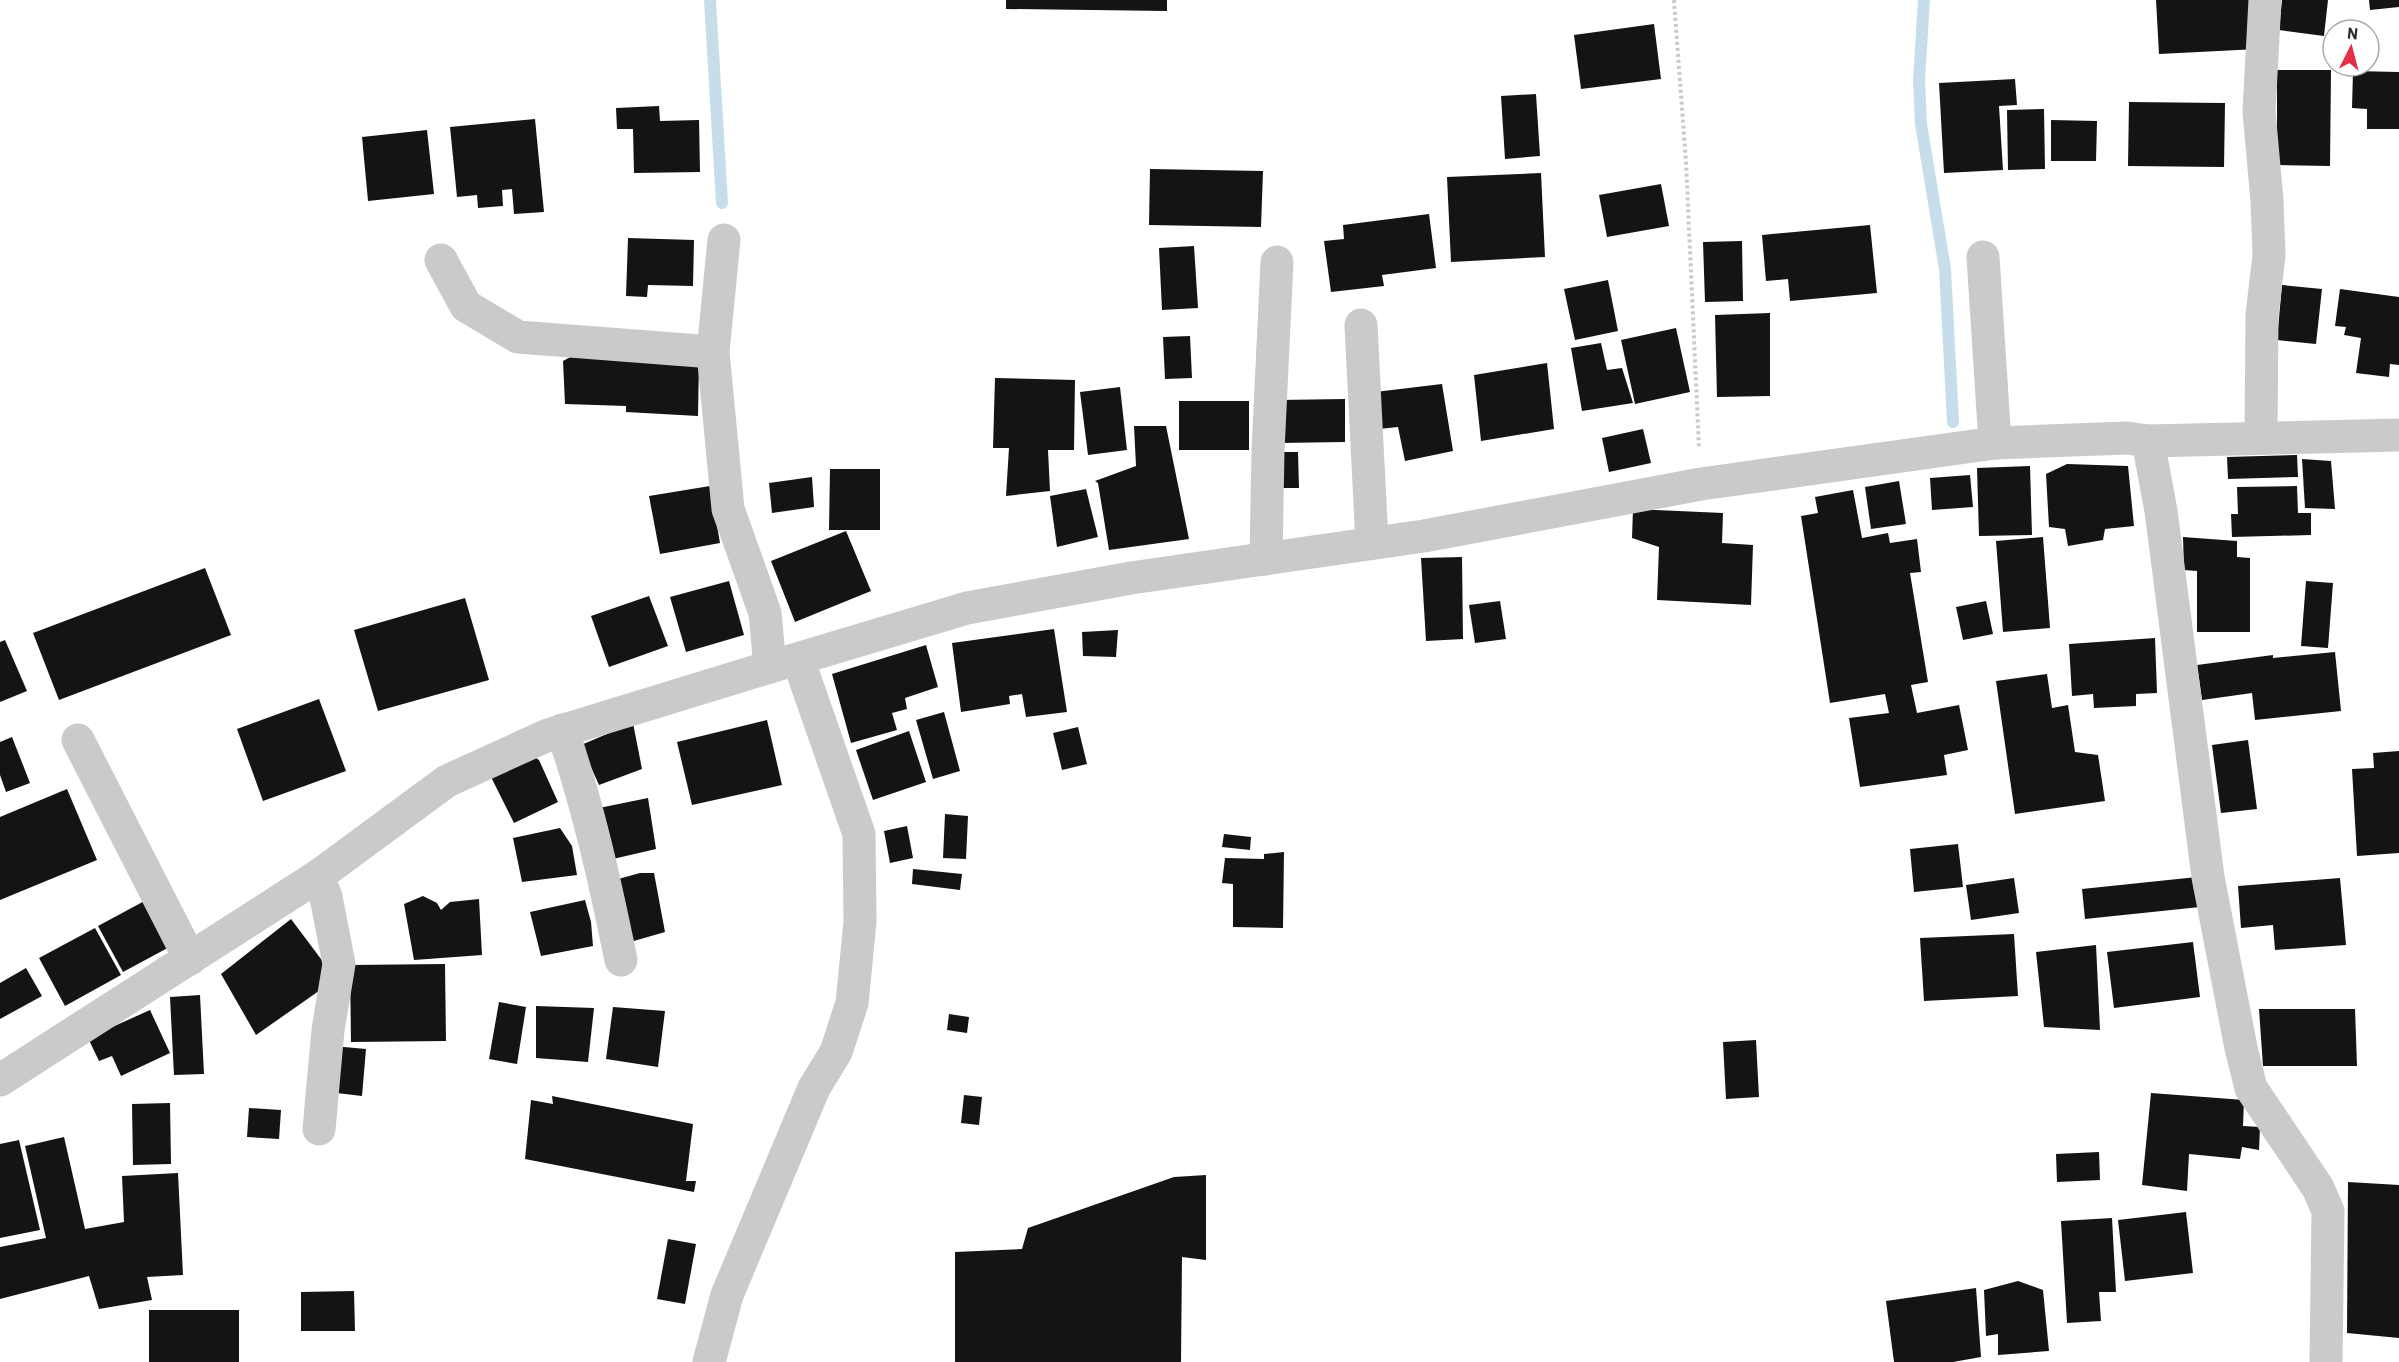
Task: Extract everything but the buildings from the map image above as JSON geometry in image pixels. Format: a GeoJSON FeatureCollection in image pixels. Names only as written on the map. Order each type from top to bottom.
{"type":"FeatureCollection","features":[{"type":"Feature","properties":{"kind":"street"},"geometry":{"type":"LineString","coordinates":[[2261,438],[2262,315],[2269,255],[2259,111],[2265,0]]}},
{"type":"Feature","properties":{"kind":"street"},"geometry":{"type":"LineString","coordinates":[[709,1362],[727,1295],[814,1088],[836,1052],[852,1003],[860,922],[859,834],[784,663],[728,509],[713,352],[724,240]]}},
{"type":"Feature","properties":{"kind":"street"},"geometry":{"type":"LineString","coordinates":[[1983,257],[1995,443]]}},
{"type":"Feature","properties":{"kind":"street"},"geometry":{"type":"LineString","coordinates":[[441,260],[466,306],[518,338],[713,352]]}},
{"type":"Feature","properties":{"kind":"street"},"geometry":{"type":"LineString","coordinates":[[1266,559],[1268,451],[1277,262]]}},
{"type":"Feature","properties":{"kind":"street"},"geometry":{"type":"LineString","coordinates":[[1361,325],[1372,543]]}},
{"type":"Feature","properties":{"kind":"street"},"geometry":{"type":"LineString","coordinates":[[0,1080],[318,876],[447,781],[562,730],[967,608],[1131,578],[1424,536],[1701,484],[1995,443],[2127,438],[2148,441],[2399,435]]}},
{"type":"Feature","properties":{"kind":"street"},"geometry":{"type":"LineString","coordinates":[[2148,441],[2161,511],[2208,878],[2241,1048],[2251,1088],[2318,1188],[2328,1211],[2326,1362]]}},
{"type":"Feature","properties":{"kind":"street"},"geometry":{"type":"LineString","coordinates":[[562,730],[580,780],[600,859],[621,960]]}},
{"type":"Feature","properties":{"kind":"street"},"geometry":{"type":"LineString","coordinates":[[78,740],[190,958]]}},
{"type":"Feature","properties":{"kind":"street"},"geometry":{"type":"LineString","coordinates":[[318,876],[326,897],[339,964],[328,1030],[319,1129]]}},
{"type":"Feature","properties":{"kind":"path"},"geometry":{"type":"LineString","coordinates":[[1674,0],[1686,162],[1701,484]]}},
{"type":"Feature","properties":{"kind":"waterway"},"geometry":{"type":"LineString","coordinates":[[710,0],[722,203]]}},
{"type":"Feature","properties":{"kind":"waterway"},"geometry":{"type":"LineString","coordinates":[[1924,0],[1919,80],[1921,124],[1945,269],[1953,422]]}}]}
